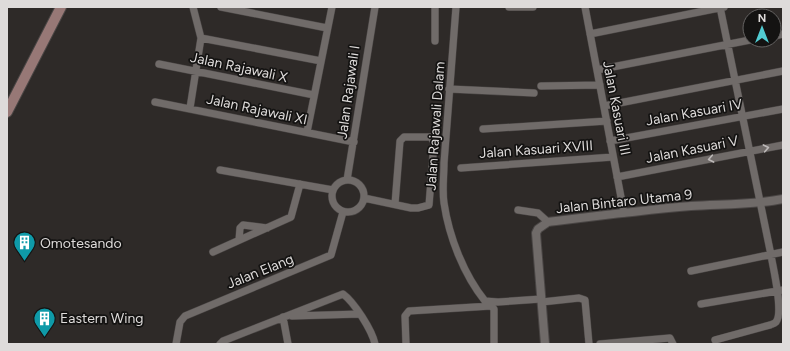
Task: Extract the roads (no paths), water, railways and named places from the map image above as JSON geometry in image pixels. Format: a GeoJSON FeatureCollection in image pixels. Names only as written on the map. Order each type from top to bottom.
{"type":"FeatureCollection","features":[{"type":"Feature","properties":{"kind":"main road"},"geometry":{"type":"LineString","coordinates":[[7,112],[61,7]]}},
{"type":"Feature","properties":{"kind":"street"},"geometry":{"type":"LineString","coordinates":[[190,108],[201,38],[193,7]]}},
{"type":"Feature","properties":{"kind":"street"},"geometry":{"type":"LineString","coordinates":[[221,7],[327,28]]}},
{"type":"Feature","properties":{"kind":"street"},"geometry":{"type":"LineString","coordinates":[[307,132],[332,7]]}},
{"type":"Feature","properties":{"kind":"street","name":"Jalan Rajawali I"},"geometry":{"type":"LineString","coordinates":[[347,180],[375,7]]}},
{"type":"Feature","properties":{"kind":"street"},"geometry":{"type":"LineString","coordinates":[[435,7],[435,41]]}},
{"type":"Feature","properties":{"kind":"street","name":"Jalan Rajawali Dalam"},"geometry":{"type":"LineString","coordinates":[[456,7],[444,163],[444,203],[446,216],[467,275],[485,301],[542,301]]}},
{"type":"Feature","properties":{"kind":"street"},"geometry":{"type":"LineString","coordinates":[[509,7],[533,7]]}},
{"type":"Feature","properties":{"kind":"street","name":"Jalan Kasuari III"},"geometry":{"type":"LineString","coordinates":[[585,7],[624,213]]}},
{"type":"Feature","properties":{"kind":"street"},"geometry":{"type":"LineString","coordinates":[[590,34],[722,7],[749,151],[780,291],[776,322],[770,326],[715,340]]}},
{"type":"Feature","properties":{"kind":"street"},"geometry":{"type":"LineString","coordinates":[[201,38],[321,61]]}},
{"type":"Feature","properties":{"kind":"street"},"geometry":{"type":"LineString","coordinates":[[597,70],[742,41]]}},
{"type":"Feature","properties":{"kind":"street","name":"Jalan Rajawali X"},"geometry":{"type":"LineString","coordinates":[[159,64],[314,95]]}},
{"type":"Feature","properties":{"kind":"street"},"geometry":{"type":"LineString","coordinates":[[604,106],[783,71]]}},
{"type":"Feature","properties":{"kind":"street"},"geometry":{"type":"LineString","coordinates":[[541,86],[600,85]]}},
{"type":"Feature","properties":{"kind":"street"},"geometry":{"type":"LineString","coordinates":[[449,89],[534,93]]}},
{"type":"Feature","properties":{"kind":"street","name":"Jalan Rajawali XI"},"geometry":{"type":"LineString","coordinates":[[155,102],[354,142]]}},
{"type":"Feature","properties":{"kind":"street","name":"Jalan Kasuari IV"},"geometry":{"type":"LineString","coordinates":[[610,141],[783,109]]}},
{"type":"Feature","properties":{"kind":"street"},"geometry":{"type":"LineString","coordinates":[[483,129],[607,121]]}},
{"type":"Feature","properties":{"kind":"street"},"geometry":{"type":"LineString","coordinates":[[364,198],[395,204],[418,208],[429,205],[434,143],[431,137],[404,138],[400,141],[395,204]]}},
{"type":"Feature","properties":{"kind":"street","name":"Jalan Kasuari V"},"geometry":{"type":"LineString","coordinates":[[617,177],[783,145]]}},
{"type":"Feature","properties":{"kind":"street","name":"Jalan Kasuari XVIII"},"geometry":{"type":"LineString","coordinates":[[461,168],[613,156]]}},
{"type":"Feature","properties":{"kind":"street"},"geometry":{"type":"LineString","coordinates":[[220,170],[333,190]]}},
{"type":"Feature","properties":{"kind":"street"},"geometry":{"type":"LineString","coordinates":[[347,180],[356,183],[362,190],[364,198],[360,207],[352,212],[343,212],[336,207],[332,199],[333,190],[339,183],[347,180]]}},
{"type":"Feature","properties":{"kind":"street"},"geometry":{"type":"LineString","coordinates":[[213,252],[292,216],[300,184]]}},
{"type":"Feature","properties":{"kind":"street","name":"Jalan Bintaro Utama 9"},"geometry":{"type":"LineString","coordinates":[[538,229],[548,222],[693,206],[760,203],[783,199]]}},
{"type":"Feature","properties":{"kind":"street"},"geometry":{"type":"LineString","coordinates":[[518,210],[538,213],[548,222]]}},
{"type":"Feature","properties":{"kind":"street","name":"Jalan Elang"},"geometry":{"type":"LineString","coordinates":[[176,344],[180,322],[185,316],[331,255],[343,212]]}},
{"type":"Feature","properties":{"kind":"street"},"geometry":{"type":"LineString","coordinates":[[538,213],[538,229],[536,233],[545,344]]}},
{"type":"Feature","properties":{"kind":"street"},"geometry":{"type":"LineString","coordinates":[[238,240],[242,225],[267,228]]}},
{"type":"Feature","properties":{"kind":"street"},"geometry":{"type":"LineString","coordinates":[[691,271],[783,252]]}},
{"type":"Feature","properties":{"kind":"street"},"geometry":{"type":"LineString","coordinates":[[701,304],[780,291]]}},
{"type":"Feature","properties":{"kind":"street"},"geometry":{"type":"LineString","coordinates":[[220,344],[223,341],[343,294],[360,314],[374,337],[375,344]]}},
{"type":"Feature","properties":{"kind":"street"},"geometry":{"type":"LineString","coordinates":[[542,301],[580,298],[585,300],[590,344]]}},
{"type":"Feature","properties":{"kind":"street"},"geometry":{"type":"LineString","coordinates":[[406,344],[405,316],[410,311],[491,306],[494,309],[494,344]]}},
{"type":"Feature","properties":{"kind":"street"},"geometry":{"type":"LineString","coordinates":[[286,316],[360,314]]}},
{"type":"Feature","properties":{"kind":"street"},"geometry":{"type":"LineString","coordinates":[[286,316],[288,344]]}},
{"type":"Feature","properties":{"kind":"street"},"geometry":{"type":"LineString","coordinates":[[600,344],[631,343],[670,338],[673,344]]}},
{"type":"Feature","properties":{"kind":"place","name":"Omotesando"},"geometry":{"type":"Point","coordinates":[25,262]}},
{"type":"Feature","properties":{"kind":"place","name":"Eastern Wing"},"geometry":{"type":"Point","coordinates":[44,338]}}]}
